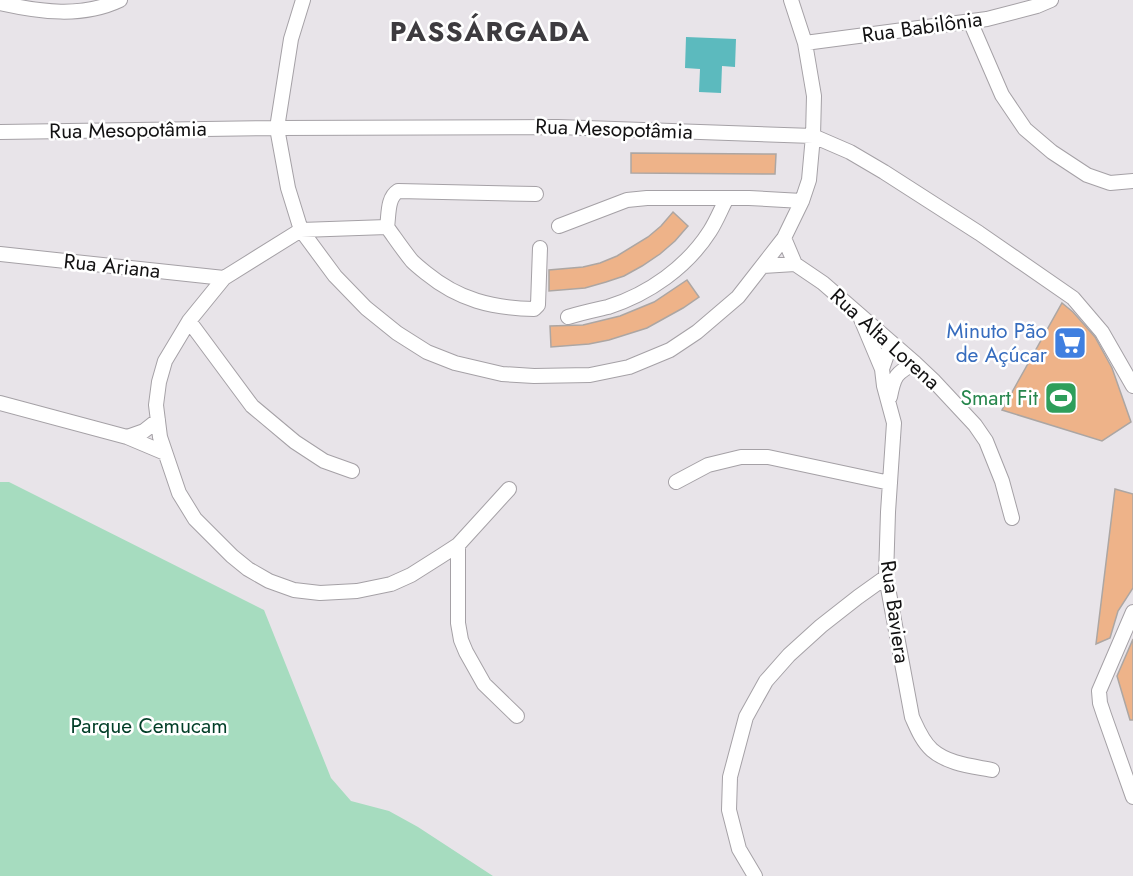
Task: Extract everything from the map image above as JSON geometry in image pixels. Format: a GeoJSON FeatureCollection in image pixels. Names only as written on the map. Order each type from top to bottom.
{"type":"FeatureCollection","features":[{"type":"Feature","properties":{"kind":"street"},"geometry":{"type":"LineString","coordinates":[[0,3],[54,13],[80,11],[120,0]]}},
{"type":"Feature","properties":{"kind":"street"},"geometry":{"type":"LineString","coordinates":[[303,0],[291,39],[277,128],[288,188],[301,230],[335,276],[366,308],[397,333],[427,352],[454,363],[502,374],[534,376],[590,375],[629,367],[670,350],[697,332],[738,297],[784,238],[802,201],[809,180],[813,136],[814,96],[805,43],[791,0]]}},
{"type":"Feature","properties":{"kind":"street","name":"Rua Babilônia"},"geometry":{"type":"LineString","coordinates":[[805,43],[987,19],[1051,0]]}},
{"type":"Feature","properties":{"kind":"street"},"geometry":{"type":"LineString","coordinates":[[970,21],[1002,95],[1025,129],[1052,152],[1088,174],[1110,183],[1133,181]]}},
{"type":"Feature","properties":{"kind":"street","name":"Rua Mesopotâmia"},"geometry":{"type":"LineString","coordinates":[[0,132],[558,127],[813,136],[850,152],[884,172],[979,233],[1072,298],[1102,332],[1133,386]]}},
{"type":"Feature","properties":{"kind":"street"},"geometry":{"type":"LineString","coordinates":[[536,194],[398,191],[393,194],[391,200],[387,227],[413,262],[440,284],[480,303],[516,309],[534,309],[538,305],[540,248]]}},
{"type":"Feature","properties":{"kind":"street"},"geometry":{"type":"LineString","coordinates":[[560,226],[627,200],[727,198],[802,201]]}},
{"type":"Feature","properties":{"kind":"street"},"geometry":{"type":"LineString","coordinates":[[568,317],[610,306],[646,290],[674,272],[690,257],[710,231],[727,198]]}},
{"type":"Feature","properties":{"kind":"street"},"geometry":{"type":"LineString","coordinates":[[387,227],[301,230],[224,278],[189,321],[165,361],[156,405],[160,436],[179,493],[195,519],[248,569],[269,581],[294,590],[320,593],[357,591],[391,584],[411,575],[458,545],[509,489]]}},
{"type":"Feature","properties":{"kind":"street"},"geometry":{"type":"LineString","coordinates":[[763,266],[795,264],[784,238]]}},
{"type":"Feature","properties":{"kind":"street","name":"Rua Ariana"},"geometry":{"type":"LineString","coordinates":[[0,254],[224,278]]}},
{"type":"Feature","properties":{"kind":"street","name":"Rua Alta Lorena"},"geometry":{"type":"LineString","coordinates":[[795,264],[823,283],[915,363],[975,425],[986,441],[1002,481],[1012,518]]}},
{"type":"Feature","properties":{"kind":"street","name":"Rua Baviera"},"geometry":{"type":"LineString","coordinates":[[859,314],[882,369],[894,423],[887,522],[886,577],[912,717],[920,734],[932,750],[954,762],[992,770]]}},
{"type":"Feature","properties":{"kind":"street"},"geometry":{"type":"LineString","coordinates":[[189,321],[252,406],[295,442],[324,461],[352,471]]}},
{"type":"Feature","properties":{"kind":"street"},"geometry":{"type":"LineString","coordinates":[[882,369],[891,343]]}},
{"type":"Feature","properties":{"kind":"street"},"geometry":{"type":"LineString","coordinates":[[890,402],[893,382],[897,374],[915,363]]}},
{"type":"Feature","properties":{"kind":"street"},"geometry":{"type":"LineString","coordinates":[[0,403],[127,437],[165,453]]}},
{"type":"Feature","properties":{"kind":"street"},"geometry":{"type":"LineString","coordinates":[[127,437],[144,430],[158,420]]}},
{"type":"Feature","properties":{"kind":"street"},"geometry":{"type":"LineString","coordinates":[[676,482],[708,465],[741,457],[768,457],[890,483]]}},
{"type":"Feature","properties":{"kind":"street"},"geometry":{"type":"LineString","coordinates":[[458,545],[458,623],[461,640],[484,684],[517,716]]}},
{"type":"Feature","properties":{"kind":"street"},"geometry":{"type":"LineString","coordinates":[[754,876],[739,849],[729,810],[730,777],[746,717],[766,681],[789,655],[821,626],[886,577]]}},
{"type":"Feature","properties":{"kind":"street"},"geometry":{"type":"LineString","coordinates":[[1133,612],[1099,691],[1100,703],[1133,797]]}},
{"type":"Feature","properties":{"kind":"green space","name":"Parque Cemucam"},"geometry":{"type":"Polygon","coordinates":[[[0,482],[9,482],[264,610],[331,778],[351,801],[389,811],[418,827],[493,876],[0,876],[0,482]]]}},
{"type":"Feature","properties":{"kind":"water"},"geometry":{"type":"Polygon","coordinates":[[[686,37],[736,39],[735,67],[722,66],[721,93],[699,92],[700,69],[685,68],[686,37]]]}},
{"type":"Feature","properties":{"kind":"building"},"geometry":{"type":"Polygon","coordinates":[[[631,153],[776,154],[775,174],[631,173],[631,153]]]}},
{"type":"Feature","properties":{"kind":"building"},"geometry":{"type":"Polygon","coordinates":[[[673,212],[688,226],[675,241],[642,266],[624,276],[585,288],[549,291],[549,270],[583,267],[617,256],[648,237],[673,212]]]}},
{"type":"Feature","properties":{"kind":"building"},"geometry":{"type":"Polygon","coordinates":[[[687,280],[699,297],[647,328],[589,344],[551,347],[550,326],[583,325],[620,316],[654,302],[687,280]]]}},
{"type":"Feature","properties":{"kind":"building"},"geometry":{"type":"Polygon","coordinates":[[[1062,303],[1095,337],[1112,368],[1131,422],[1102,441],[1002,410],[1062,303]]]}},
{"type":"Feature","properties":{"kind":"building"},"geometry":{"type":"Polygon","coordinates":[[[1115,489],[1133,494],[1133,588],[1118,611],[1110,638],[1096,644],[1115,489]]]}},
{"type":"Feature","properties":{"kind":"building"},"geometry":{"type":"Polygon","coordinates":[[[1133,639],[1133,720],[1130,720],[1117,676],[1133,639]]]}},
{"type":"Feature","properties":{"kind":"place","name":"Minuto Pão de Açúcar"},"geometry":{"type":"Point","coordinates":[1070,343]}},
{"type":"Feature","properties":{"kind":"place","name":"Smart Fit"},"geometry":{"type":"Point","coordinates":[1061,398]}},
{"type":"Feature","properties":{"kind":"district","name":"PASSÁRGADA"},"geometry":{"type":"Point","coordinates":[490,31]}}]}
